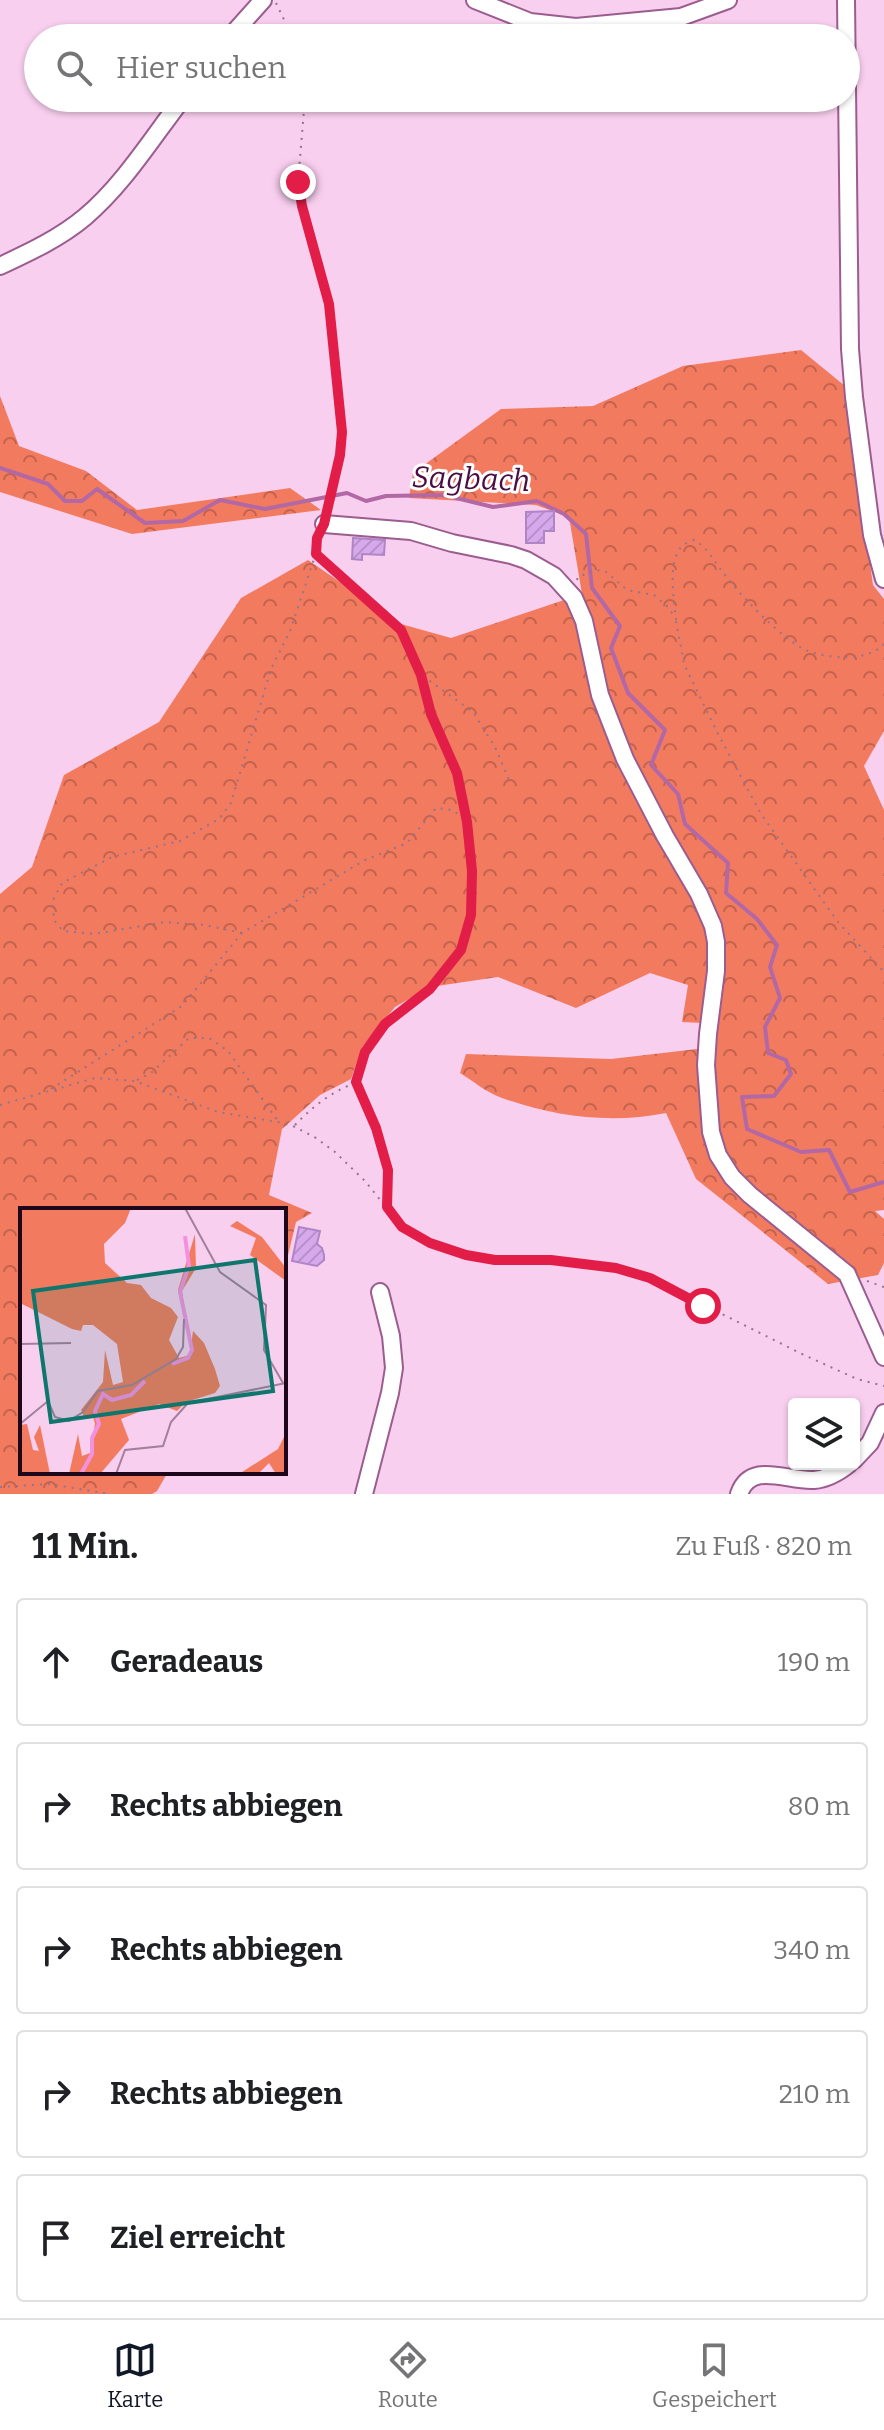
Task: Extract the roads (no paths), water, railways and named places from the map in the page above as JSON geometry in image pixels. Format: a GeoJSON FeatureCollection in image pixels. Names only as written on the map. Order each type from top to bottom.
{"type":"FeatureCollection","features":[{"type":"Feature","properties":{"kind":"street"},"geometry":{"type":"LineString","coordinates":[[242,24],[263,0]]}},
{"type":"Feature","properties":{"kind":"street"},"geometry":{"type":"LineString","coordinates":[[475,0],[514,17],[540,24]]}},
{"type":"Feature","properties":{"kind":"street"},"geometry":{"type":"LineString","coordinates":[[629,24],[663,20],[696,6],[728,0]]}},
{"type":"Feature","properties":{"kind":"street"},"geometry":{"type":"LineString","coordinates":[[846,0],[846,24]]}},
{"type":"Feature","properties":{"kind":"street"},"geometry":{"type":"LineString","coordinates":[[0,266],[35,249],[84,217],[116,184],[172,112]]}},
{"type":"Feature","properties":{"kind":"street"},"geometry":{"type":"LineString","coordinates":[[847,112],[850,349],[872,535],[884,579]]}},
{"type":"Feature","properties":{"kind":"street"},"geometry":{"type":"LineString","coordinates":[[324,524],[411,531],[511,555],[554,576],[574,598],[584,621],[600,695],[620,748],[657,822],[699,894],[713,926],[716,971],[706,1065],[711,1132],[718,1155],[732,1177],[750,1195],[847,1274],[884,1357]]}},
{"type":"Feature","properties":{"kind":"street"},"geometry":{"type":"LineString","coordinates":[[364,1494],[394,1368],[391,1336],[380,1292]]}},
{"type":"Feature","properties":{"kind":"street"},"geometry":{"type":"LineString","coordinates":[[860,1453],[875,1435],[884,1413]]}},
{"type":"Feature","properties":{"kind":"street"},"geometry":{"type":"LineString","coordinates":[[739,1494],[743,1484],[753,1476],[765,1474],[822,1479],[840,1470]]}},
{"type":"Feature","properties":{"kind":"waterway","name":"Sagbach"},"geometry":{"type":"LineString","coordinates":[[0,468],[48,484],[65,501],[82,501],[97,489],[145,523],[183,521],[220,500],[265,509],[347,493],[366,501],[386,496],[444,495],[493,507],[537,501],[564,514],[586,534],[592,588],[620,626],[611,648],[628,693],[665,730],[651,765],[678,794],[685,824],[728,863],[726,893],[757,919],[777,945],[770,967],[780,998],[765,1027],[768,1053],[786,1060],[791,1074],[774,1096],[742,1097],[747,1129],[801,1152],[829,1150],[850,1192],[884,1182]]}}]}
